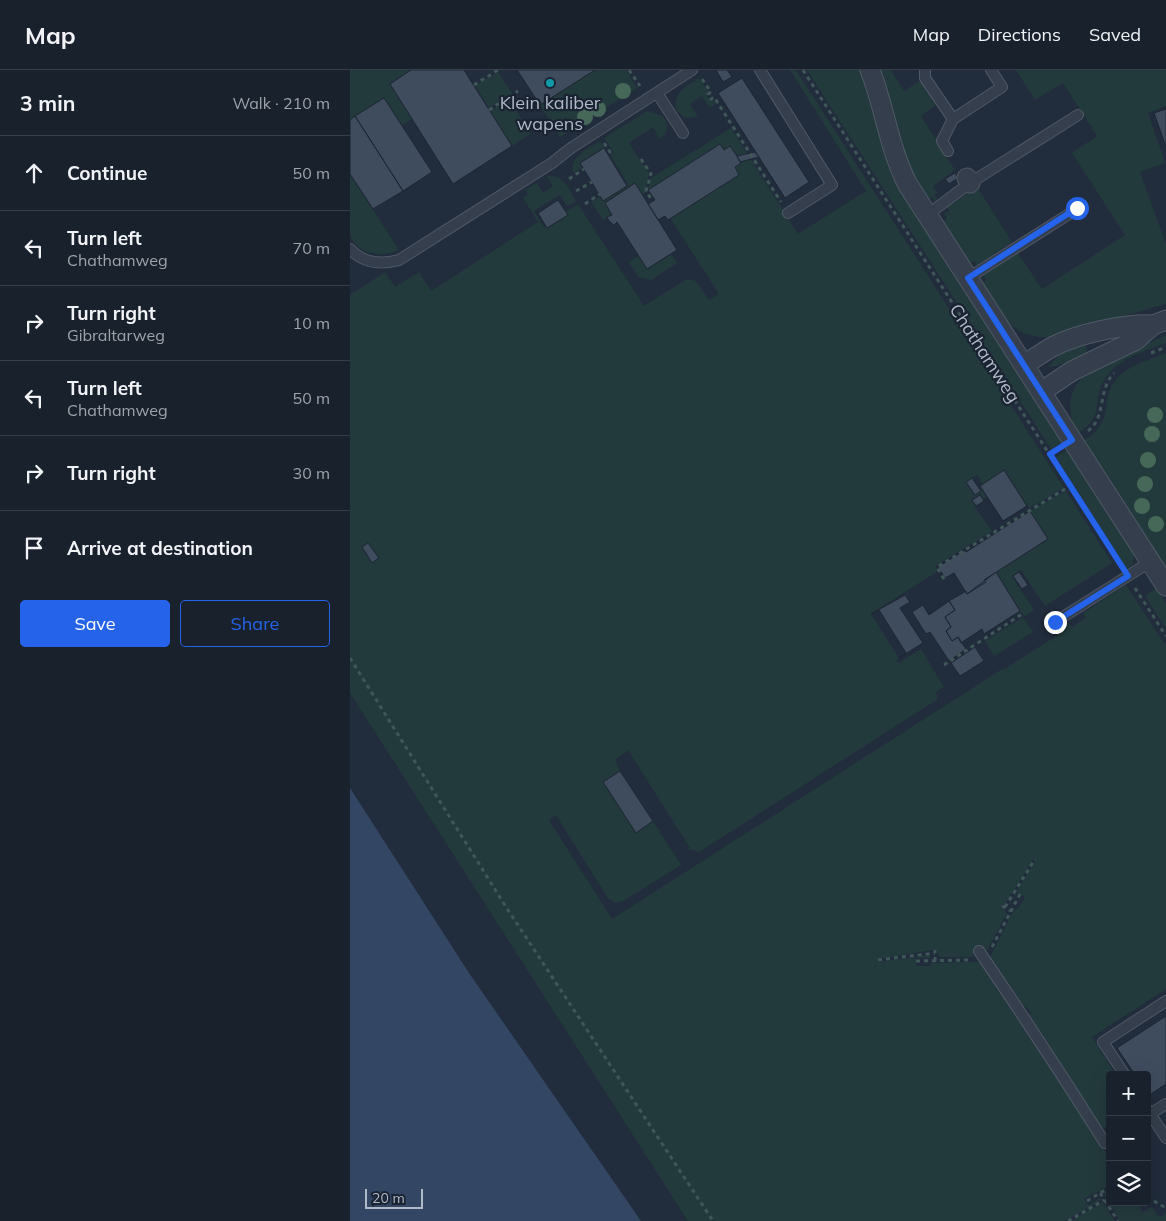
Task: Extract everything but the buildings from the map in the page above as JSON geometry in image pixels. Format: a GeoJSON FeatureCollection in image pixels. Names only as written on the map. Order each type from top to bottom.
{"type":"FeatureCollection","features":[{"type":"Feature","properties":{"kind":"street","name":"Chathamweg"},"geometry":{"type":"LineString","coordinates":[[870,70],[898,164],[908,185],[1166,586]]}},
{"type":"Feature","properties":{"kind":"street"},"geometry":{"type":"LineString","coordinates":[[1024,365],[1053,346],[1068,341],[1132,324],[1159,322]]}},
{"type":"Feature","properties":{"kind":"street"},"geometry":{"type":"LineString","coordinates":[[1040,392],[1094,358],[1136,340],[1159,322]]}},
{"type":"Feature","properties":{"kind":"lane"},"geometry":{"type":"LineString","coordinates":[[350,249],[358,256],[371,262],[388,263],[399,260],[552,163],[571,148],[692,70]]}},
{"type":"Feature","properties":{"kind":"lane"},"geometry":{"type":"LineString","coordinates":[[760,70],[832,185],[788,213]]}},
{"type":"Feature","properties":{"kind":"lane"},"geometry":{"type":"LineString","coordinates":[[925,70],[925,78],[953,119]]}},
{"type":"Feature","properties":{"kind":"lane"},"geometry":{"type":"LineString","coordinates":[[948,151],[942,141],[953,119],[1002,87],[991,70]]}},
{"type":"Feature","properties":{"kind":"lane"},"geometry":{"type":"LineString","coordinates":[[657,93],[683,133]]}},
{"type":"Feature","properties":{"kind":"lane"},"geometry":{"type":"LineString","coordinates":[[927,214],[969,181],[1078,115]]}},
{"type":"Feature","properties":{"kind":"lane"},"geometry":{"type":"LineString","coordinates":[[968,278],[1077,208]]}},
{"type":"Feature","properties":{"kind":"lane"},"geometry":{"type":"LineString","coordinates":[[1055,622],[1150,562]]}},
{"type":"Feature","properties":{"kind":"lane"},"geometry":{"type":"LineString","coordinates":[[979,951],[1106,1142]]}},
{"type":"Feature","properties":{"kind":"lane"},"geometry":{"type":"LineString","coordinates":[[1122,1071],[1103,1042],[1166,1001]]}},
{"type":"Feature","properties":{"kind":"lane"},"geometry":{"type":"LineString","coordinates":[[1151,1112],[1166,1104]]}},
{"type":"Feature","properties":{"kind":"lane"},"geometry":{"type":"LineString","coordinates":[[1150,1116],[1166,1138]]}},
{"type":"Feature","properties":{"kind":"path"},"geometry":{"type":"LineString","coordinates":[[474,85],[498,70]]}},
{"type":"Feature","properties":{"kind":"path"},"geometry":{"type":"LineString","coordinates":[[629,70],[648,99]]}},
{"type":"Feature","properties":{"kind":"path","name":"Chathamweg"},"geometry":{"type":"LineString","coordinates":[[802,70],[1166,636]]}},
{"type":"Feature","properties":{"kind":"path"},"geometry":{"type":"LineString","coordinates":[[701,77],[711,92],[708,94],[711,99],[714,97],[788,213]]}},
{"type":"Feature","properties":{"kind":"path"},"geometry":{"type":"LineString","coordinates":[[489,110],[518,91]]}},
{"type":"Feature","properties":{"kind":"path"},"geometry":{"type":"LineString","coordinates":[[641,159],[651,174],[646,191],[652,200]]}},
{"type":"Feature","properties":{"kind":"path"},"geometry":{"type":"LineString","coordinates":[[568,179],[584,170]]}},
{"type":"Feature","properties":{"kind":"path"},"geometry":{"type":"LineString","coordinates":[[576,192],[592,182]]}},
{"type":"Feature","properties":{"kind":"path"},"geometry":{"type":"LineString","coordinates":[[585,204],[600,194]]}},
{"type":"Feature","properties":{"kind":"path"},"geometry":{"type":"LineString","coordinates":[[1144,356],[1166,347]]}},
{"type":"Feature","properties":{"kind":"path"},"geometry":{"type":"LineString","coordinates":[[1050,454],[1096,423],[1103,391],[1113,374],[1120,368]]}},
{"type":"Feature","properties":{"kind":"path"},"geometry":{"type":"LineString","coordinates":[[944,579],[937,567],[1070,486]]}},
{"type":"Feature","properties":{"kind":"path"},"geometry":{"type":"LineString","coordinates":[[944,665],[1022,614],[1024,616]]}},
{"type":"Feature","properties":{"kind":"path"},"geometry":{"type":"LineString","coordinates":[[350,658],[506,907],[713,1221]]}},
{"type":"Feature","properties":{"kind":"path"},"geometry":{"type":"LineString","coordinates":[[1011,911],[1003,906],[1035,859]]}},
{"type":"Feature","properties":{"kind":"path"},"geometry":{"type":"LineString","coordinates":[[878,960],[935,951],[935,960]]}},
{"type":"Feature","properties":{"kind":"path"},"geometry":{"type":"LineString","coordinates":[[1087,1202],[1106,1189]]}},
{"type":"Feature","properties":{"kind":"path"},"geometry":{"type":"LineString","coordinates":[[1100,1193],[1118,1221]]}},
{"type":"Feature","properties":{"kind":"path"},"geometry":{"type":"LineString","coordinates":[[1151,1199],[1166,1208]]}},
{"type":"Feature","properties":{"kind":"path"},"geometry":{"type":"LineString","coordinates":[[1068,1221],[1104,1200]]}},
{"type":"Feature","properties":{"kind":"green space"},"geometry":{"type":"Polygon","coordinates":[[[350,70],[411,70],[390,84],[412,119],[402,125],[384,98],[350,120],[350,70]]]}},
{"type":"Feature","properties":{"kind":"green space"},"geometry":{"type":"Polygon","coordinates":[[[595,70],[626,70],[637,88],[560,137],[540,105],[595,70]]]}},
{"type":"Feature","properties":{"kind":"green space"},"geometry":{"type":"Polygon","coordinates":[[[790,70],[796,70],[1064,488],[1029,508],[1004,470],[983,484],[977,475],[966,482],[974,495],[981,491],[980,486],[987,497],[983,499],[980,495],[972,499],[974,506],[992,531],[935,566],[938,571],[871,614],[899,658],[897,660],[898,663],[921,649],[944,687],[936,692],[938,699],[699,852],[688,849],[690,848],[628,750],[615,760],[620,771],[603,782],[635,832],[653,821],[681,865],[623,901],[615,903],[608,898],[556,815],[549,820],[612,919],[1061,633],[1058,627],[1060,628],[1068,622],[1072,627],[1086,618],[1083,613],[1126,585],[1166,646],[1166,989],[1092,1037],[1113,1071],[1106,1071],[1106,1126],[1102,1129],[1042,1036],[1027,1017],[1031,1013],[1026,1006],[1021,1009],[989,959],[1014,910],[1018,909],[1025,897],[1017,892],[1009,904],[1036,859],[1034,858],[1001,907],[1007,913],[987,951],[982,947],[973,953],[973,957],[939,957],[937,950],[933,950],[878,959],[878,962],[930,955],[930,958],[916,958],[916,966],[930,966],[931,963],[980,962],[1035,1041],[1106,1153],[1106,1187],[1084,1199],[1088,1205],[1100,1198],[1101,1200],[1065,1221],[688,1221],[350,693],[350,295],[385,272],[395,287],[419,272],[431,291],[538,222],[523,198],[528,194],[525,190],[537,183],[543,193],[553,186],[547,176],[553,176],[565,183],[576,201],[567,206],[560,195],[534,211],[544,228],[568,215],[566,212],[578,204],[644,306],[687,279],[696,281],[709,300],[719,294],[670,218],[739,175],[735,167],[741,163],[730,146],[648,190],[651,178],[731,128],[798,234],[866,191],[790,70]]]}},
{"type":"Feature","properties":{"kind":"green space"},"geometry":{"type":"Polygon","coordinates":[[[807,70],[860,70],[871,100],[888,160],[900,189],[1062,442],[1051,449],[807,70]]]}},
{"type":"Feature","properties":{"kind":"green space"},"geometry":{"type":"Polygon","coordinates":[[[879,70],[891,70],[904,91],[920,81],[936,105],[921,116],[955,170],[933,186],[938,193],[934,195],[937,200],[935,202],[932,197],[928,199],[907,163],[879,70]]]}},
{"type":"Feature","properties":{"kind":"green space"},"geometry":{"type":"Polygon","coordinates":[[[1016,70],[1166,70],[1166,106],[1148,113],[1165,163],[1140,172],[1166,244],[1166,304],[1050,337],[1037,337],[1016,329],[1008,322],[995,304],[982,283],[986,280],[983,275],[1018,253],[1042,289],[1125,235],[1072,153],[1097,136],[1063,83],[1035,100],[1016,70]]]}},
{"type":"Feature","properties":{"kind":"green space"},"geometry":{"type":"Polygon","coordinates":[[[498,72],[512,93],[489,108],[475,86],[498,72]]]}},
{"type":"Feature","properties":{"kind":"green space"},"geometry":{"type":"Polygon","coordinates":[[[699,78],[708,92],[706,94],[716,104],[710,108],[702,96],[690,104],[698,116],[685,117],[676,109],[677,98],[682,90],[699,78]]]}},
{"type":"Feature","properties":{"kind":"green space"},"geometry":{"type":"Polygon","coordinates":[[[514,96],[516,100],[512,104],[531,134],[512,146],[490,111],[514,96]]]}},
{"type":"Feature","properties":{"kind":"green space"},"geometry":{"type":"Polygon","coordinates":[[[647,111],[663,116],[667,128],[665,134],[660,139],[653,127],[629,143],[649,174],[645,193],[642,194],[634,184],[605,202],[612,215],[603,220],[591,202],[601,196],[604,200],[628,184],[610,155],[614,153],[604,138],[647,111]]]}},
{"type":"Feature","properties":{"kind":"green space"},"geometry":{"type":"Polygon","coordinates":[[[600,141],[604,147],[580,163],[583,167],[573,173],[574,162],[580,154],[600,141]]]}},
{"type":"Feature","properties":{"kind":"green space"},"geometry":{"type":"Polygon","coordinates":[[[350,174],[399,250],[385,254],[370,253],[357,246],[353,240],[350,233],[350,174]]]}},
{"type":"Feature","properties":{"kind":"green space"},"geometry":{"type":"Polygon","coordinates":[[[977,187],[1012,242],[977,265],[974,261],[969,264],[943,223],[947,218],[944,214],[949,211],[947,207],[977,187]]]}},
{"type":"Feature","properties":{"kind":"green space"},"geometry":{"type":"Polygon","coordinates":[[[671,254],[677,263],[651,280],[638,277],[629,262],[639,256],[647,269],[671,254]]]}},
{"type":"Feature","properties":{"kind":"green space"},"geometry":{"type":"Polygon","coordinates":[[[1166,335],[1166,343],[1133,356],[1111,370],[1101,385],[1092,420],[1087,427],[1078,433],[1070,408],[1073,392],[1081,378],[1088,371],[1166,335]]]}},
{"type":"Feature","properties":{"kind":"green space"},"geometry":{"type":"Polygon","coordinates":[[[1084,345],[1087,348],[1086,353],[1057,366],[1048,367],[1062,352],[1084,345]]]}},
{"type":"Feature","properties":{"kind":"green space"},"geometry":{"type":"Polygon","coordinates":[[[1166,353],[1166,565],[1164,567],[1083,441],[1101,425],[1109,392],[1120,375],[1136,365],[1166,353]]]}},
{"type":"Feature","properties":{"kind":"green space"},"geometry":{"type":"Polygon","coordinates":[[[1067,450],[1134,553],[1133,564],[1127,569],[1056,457],[1067,450]]]}},
{"type":"Feature","properties":{"kind":"green space"},"geometry":{"type":"Polygon","coordinates":[[[1066,491],[1112,563],[1045,606],[1021,570],[1012,576],[1034,610],[1025,616],[1021,612],[1014,616],[1020,610],[996,572],[1048,539],[1030,511],[1066,491]]]}},
{"type":"Feature","properties":{"kind":"green space"},"geometry":{"type":"Polygon","coordinates":[[[1156,588],[1166,603],[1166,629],[1145,596],[1156,588]]]}},
{"type":"Feature","properties":{"kind":"green space"},"geometry":{"type":"Polygon","coordinates":[[[1023,617],[1033,632],[994,656],[985,641],[1023,617]]]}},
{"type":"Feature","properties":{"kind":"green space"},"geometry":{"type":"Polygon","coordinates":[[[1103,1202],[1115,1221],[1071,1221],[1103,1202]]]}},
{"type":"Feature","properties":{"kind":"green space"},"geometry":{"type":"Polygon","coordinates":[[[1111,1206],[1139,1206],[1143,1212],[1152,1207],[1159,1217],[1166,1213],[1166,1221],[1120,1221],[1111,1206]]]}},
{"type":"Feature","properties":{"kind":"water"},"geometry":{"type":"Polygon","coordinates":[[[350,788],[469,973],[641,1221],[350,1221],[350,788]]]}},
{"type":"Feature","properties":{"kind":"place","name":"Klein kaliber wapens"},"geometry":{"type":"Point","coordinates":[550,83]}},
{"type":"Feature","properties":{"kind":"route"},"geometry":{"type":"LineString","coordinates":[[1055,622],[1128,576],[1050,454],[1072,440],[968,278],[1077,208]]}}]}
